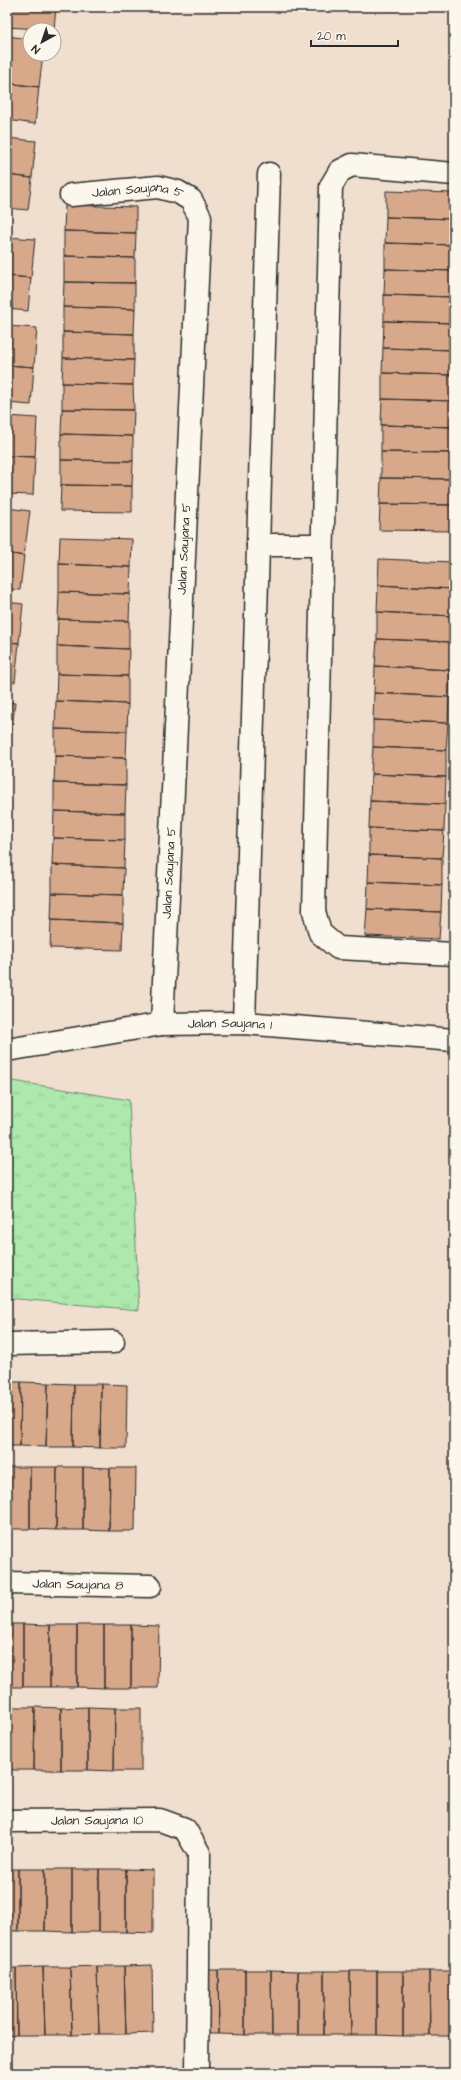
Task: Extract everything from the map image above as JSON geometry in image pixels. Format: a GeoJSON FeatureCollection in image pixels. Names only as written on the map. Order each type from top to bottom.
{"type":"FeatureCollection","features":[{"type":"Feature","properties":{"kind":"street"},"geometry":{"type":"LineString","coordinates":[[454,174],[352,165],[340,171],[331,186],[314,911],[320,933],[338,948],[454,954]]}},
{"type":"Feature","properties":{"kind":"street"},"geometry":{"type":"LineString","coordinates":[[244,1024],[270,174]]}},
{"type":"Feature","properties":{"kind":"street","name":"Jalan Saujana 5"},"geometry":{"type":"LineString","coordinates":[[70,195],[158,187],[178,192],[191,200],[200,217],[162,1024]]}},
{"type":"Feature","properties":{"kind":"street"},"geometry":{"type":"LineString","coordinates":[[258,545],[322,545]]}},
{"type":"Feature","properties":{"kind":"street","name":"Jalan Saujana 1"},"geometry":{"type":"LineString","coordinates":[[7,1050],[162,1024],[244,1024],[454,1040]]}},
{"type":"Feature","properties":{"kind":"street"},"geometry":{"type":"LineString","coordinates":[[7,1344],[113,1342]]}},
{"type":"Feature","properties":{"kind":"street","name":"Jalan Saujana 8"},"geometry":{"type":"LineString","coordinates":[[7,1583],[150,1586]]}},
{"type":"Feature","properties":{"kind":"street","name":"Jalan Saujana 10"},"geometry":{"type":"LineString","coordinates":[[7,1821],[160,1820],[185,1829],[199,1853],[197,2073]]}},
{"type":"Feature","properties":{"kind":"green space"},"geometry":{"type":"Polygon","coordinates":[[[7,1080],[129,1100],[139,1310],[7,1298],[7,1080]]]}},
{"type":"Feature","properties":{"kind":"building"},"geometry":{"type":"Polygon","coordinates":[[[7,7],[56,7],[55,22],[22,22],[22,28],[7,27],[7,7]]]}},
{"type":"Feature","properties":{"kind":"building"},"geometry":{"type":"Polygon","coordinates":[[[7,36],[22,38],[22,62],[42,62],[39,87],[7,83],[7,36]]]}},
{"type":"Feature","properties":{"kind":"building"},"geometry":{"type":"Polygon","coordinates":[[[7,83],[39,87],[35,124],[7,120],[7,83]]]}},
{"type":"Feature","properties":{"kind":"building"},"geometry":{"type":"Polygon","coordinates":[[[7,138],[36,141],[32,178],[7,175],[7,138]]]}},
{"type":"Feature","properties":{"kind":"building"},"geometry":{"type":"Polygon","coordinates":[[[7,175],[32,178],[28,210],[7,208],[7,175]]]}},
{"type":"Feature","properties":{"kind":"building"},"geometry":{"type":"Polygon","coordinates":[[[386,191],[454,193],[454,219],[386,217],[386,191]]]}},
{"type":"Feature","properties":{"kind":"building"},"geometry":{"type":"Polygon","coordinates":[[[65,205],[136,207],[136,233],[64,231],[65,205]]]}},
{"type":"Feature","properties":{"kind":"building"},"geometry":{"type":"Polygon","coordinates":[[[386,217],[454,219],[454,245],[385,243],[386,217]]]}},
{"type":"Feature","properties":{"kind":"building"},"geometry":{"type":"Polygon","coordinates":[[[64,231],[136,233],[135,258],[64,256],[64,231]]]}},
{"type":"Feature","properties":{"kind":"building"},"geometry":{"type":"Polygon","coordinates":[[[7,237],[35,239],[31,278],[7,276],[7,237]]]}},
{"type":"Feature","properties":{"kind":"building"},"geometry":{"type":"Polygon","coordinates":[[[385,243],[454,245],[454,271],[385,269],[385,243]]]}},
{"type":"Feature","properties":{"kind":"building"},"geometry":{"type":"Polygon","coordinates":[[[64,256],[135,258],[135,283],[64,282],[64,256]]]}},
{"type":"Feature","properties":{"kind":"building"},"geometry":{"type":"Polygon","coordinates":[[[385,269],[454,271],[454,297],[384,295],[385,269]]]}},
{"type":"Feature","properties":{"kind":"building"},"geometry":{"type":"Polygon","coordinates":[[[7,276],[31,278],[28,311],[7,309],[7,276]]]}},
{"type":"Feature","properties":{"kind":"building"},"geometry":{"type":"Polygon","coordinates":[[[64,282],[135,283],[135,309],[63,307],[64,282]]]}},
{"type":"Feature","properties":{"kind":"building"},"geometry":{"type":"Polygon","coordinates":[[[384,295],[454,297],[454,323],[384,321],[384,295]]]}},
{"type":"Feature","properties":{"kind":"building"},"geometry":{"type":"Polygon","coordinates":[[[63,307],[135,309],[134,334],[63,332],[63,307]]]}},
{"type":"Feature","properties":{"kind":"building"},"geometry":{"type":"Polygon","coordinates":[[[384,321],[454,323],[454,350],[383,348],[384,321]]]}},
{"type":"Feature","properties":{"kind":"building"},"geometry":{"type":"Polygon","coordinates":[[[7,326],[37,328],[34,367],[7,365],[7,326]]]}},
{"type":"Feature","properties":{"kind":"building"},"geometry":{"type":"Polygon","coordinates":[[[63,332],[134,334],[134,360],[63,358],[63,332]]]}},
{"type":"Feature","properties":{"kind":"building"},"geometry":{"type":"Polygon","coordinates":[[[383,348],[454,350],[454,375],[382,373],[383,348]]]}},
{"type":"Feature","properties":{"kind":"building"},"geometry":{"type":"Polygon","coordinates":[[[63,358],[134,360],[133,385],[62,383],[63,358]]]}},
{"type":"Feature","properties":{"kind":"building"},"geometry":{"type":"Polygon","coordinates":[[[7,365],[34,367],[31,405],[7,403],[7,365]]]}},
{"type":"Feature","properties":{"kind":"building"},"geometry":{"type":"Polygon","coordinates":[[[382,373],[454,375],[454,401],[382,399],[382,373]]]}},
{"type":"Feature","properties":{"kind":"building"},"geometry":{"type":"Polygon","coordinates":[[[62,383],[133,385],[134,410],[62,409],[62,383]]]}},
{"type":"Feature","properties":{"kind":"building"},"geometry":{"type":"Polygon","coordinates":[[[382,399],[454,401],[454,427],[381,425],[382,399]]]}},
{"type":"Feature","properties":{"kind":"building"},"geometry":{"type":"Polygon","coordinates":[[[62,409],[134,410],[133,436],[61,434],[62,409]]]}},
{"type":"Feature","properties":{"kind":"building"},"geometry":{"type":"Polygon","coordinates":[[[7,416],[37,418],[35,457],[7,456],[7,416]]]}},
{"type":"Feature","properties":{"kind":"building"},"geometry":{"type":"Polygon","coordinates":[[[381,425],[454,427],[454,453],[381,452],[381,425]]]}},
{"type":"Feature","properties":{"kind":"building"},"geometry":{"type":"Polygon","coordinates":[[[61,434],[133,436],[133,461],[61,460],[61,434]]]}},
{"type":"Feature","properties":{"kind":"building"},"geometry":{"type":"Polygon","coordinates":[[[381,452],[454,453],[454,479],[381,478],[381,452]]]}},
{"type":"Feature","properties":{"kind":"building"},"geometry":{"type":"Polygon","coordinates":[[[7,456],[35,457],[33,495],[7,494],[7,456]]]}},
{"type":"Feature","properties":{"kind":"building"},"geometry":{"type":"Polygon","coordinates":[[[61,460],[133,461],[132,486],[61,485],[61,460]]]}},
{"type":"Feature","properties":{"kind":"building"},"geometry":{"type":"Polygon","coordinates":[[[381,478],[454,479],[453,505],[380,504],[381,478]]]}},
{"type":"Feature","properties":{"kind":"building"},"geometry":{"type":"Polygon","coordinates":[[[61,485],[132,486],[132,512],[60,511],[61,485]]]}},
{"type":"Feature","properties":{"kind":"building"},"geometry":{"type":"Polygon","coordinates":[[[380,504],[453,505],[453,531],[379,530],[380,504]]]}},
{"type":"Feature","properties":{"kind":"building"},"geometry":{"type":"Polygon","coordinates":[[[7,508],[30,511],[24,556],[7,553],[7,508]]]}},
{"type":"Feature","properties":{"kind":"building"},"geometry":{"type":"Polygon","coordinates":[[[60,537],[132,539],[131,567],[59,564],[60,537]]]}},
{"type":"Feature","properties":{"kind":"building"},"geometry":{"type":"Polygon","coordinates":[[[7,553],[24,556],[20,590],[7,589],[7,553]]]}},
{"type":"Feature","properties":{"kind":"building"},"geometry":{"type":"Polygon","coordinates":[[[379,559],[454,562],[453,589],[378,585],[379,559]]]}},
{"type":"Feature","properties":{"kind":"building"},"geometry":{"type":"Polygon","coordinates":[[[59,564],[131,567],[130,594],[59,592],[59,564]]]}},
{"type":"Feature","properties":{"kind":"building"},"geometry":{"type":"Polygon","coordinates":[[[378,585],[453,589],[452,616],[377,612],[378,585]]]}},
{"type":"Feature","properties":{"kind":"building"},"geometry":{"type":"Polygon","coordinates":[[[59,592],[130,594],[129,621],[58,619],[59,592]]]}},
{"type":"Feature","properties":{"kind":"building"},"geometry":{"type":"Polygon","coordinates":[[[7,602],[23,604],[19,643],[7,642],[7,602]]]}},
{"type":"Feature","properties":{"kind":"building"},"geometry":{"type":"Polygon","coordinates":[[[377,612],[452,616],[451,642],[377,639],[377,612]]]}},
{"type":"Feature","properties":{"kind":"building"},"geometry":{"type":"Polygon","coordinates":[[[58,619],[129,621],[129,649],[57,646],[58,619]]]}},
{"type":"Feature","properties":{"kind":"building"},"geometry":{"type":"Polygon","coordinates":[[[377,639],[451,642],[450,670],[375,666],[377,639]]]}},
{"type":"Feature","properties":{"kind":"building"},"geometry":{"type":"Polygon","coordinates":[[[7,642],[19,643],[15,682],[7,681],[7,642]]]}},
{"type":"Feature","properties":{"kind":"building"},"geometry":{"type":"Polygon","coordinates":[[[57,646],[129,649],[128,676],[57,674],[57,646]]]}},
{"type":"Feature","properties":{"kind":"building"},"geometry":{"type":"Polygon","coordinates":[[[375,666],[450,670],[449,697],[374,693],[375,666]]]}},
{"type":"Feature","properties":{"kind":"building"},"geometry":{"type":"Polygon","coordinates":[[[57,674],[128,676],[128,704],[56,701],[57,674]]]}},
{"type":"Feature","properties":{"kind":"building"},"geometry":{"type":"Polygon","coordinates":[[[374,693],[449,697],[448,723],[373,720],[374,693]]]}},
{"type":"Feature","properties":{"kind":"building"},"geometry":{"type":"Polygon","coordinates":[[[56,701],[128,704],[127,731],[55,729],[56,701]]]}},
{"type":"Feature","properties":{"kind":"building"},"geometry":{"type":"Polygon","coordinates":[[[7,702],[15,703],[11,739],[7,738],[7,702]]]}},
{"type":"Feature","properties":{"kind":"building"},"geometry":{"type":"Polygon","coordinates":[[[373,720],[448,723],[446,750],[373,747],[373,720]]]}},
{"type":"Feature","properties":{"kind":"building"},"geometry":{"type":"Polygon","coordinates":[[[55,729],[127,731],[126,758],[55,756],[55,729]]]}},
{"type":"Feature","properties":{"kind":"building"},"geometry":{"type":"Polygon","coordinates":[[[7,738],[11,739],[7,767],[7,738]]]}},
{"type":"Feature","properties":{"kind":"building"},"geometry":{"type":"Polygon","coordinates":[[[373,747],[446,750],[446,777],[371,774],[373,747]]]}},
{"type":"Feature","properties":{"kind":"building"},"geometry":{"type":"Polygon","coordinates":[[[55,756],[126,758],[126,785],[54,783],[55,756]]]}},
{"type":"Feature","properties":{"kind":"building"},"geometry":{"type":"Polygon","coordinates":[[[371,774],[446,777],[445,804],[370,801],[371,774]]]}},
{"type":"Feature","properties":{"kind":"building"},"geometry":{"type":"Polygon","coordinates":[[[54,783],[126,785],[125,813],[54,811],[54,783]]]}},
{"type":"Feature","properties":{"kind":"building"},"geometry":{"type":"Polygon","coordinates":[[[370,801],[445,804],[444,831],[369,828],[370,801]]]}},
{"type":"Feature","properties":{"kind":"building"},"geometry":{"type":"Polygon","coordinates":[[[54,811],[125,813],[125,840],[53,838],[54,811]]]}},
{"type":"Feature","properties":{"kind":"building"},"geometry":{"type":"Polygon","coordinates":[[[369,828],[444,831],[442,858],[369,855],[369,828]]]}},
{"type":"Feature","properties":{"kind":"building"},"geometry":{"type":"Polygon","coordinates":[[[53,838],[125,840],[124,868],[52,865],[53,838]]]}},
{"type":"Feature","properties":{"kind":"building"},"geometry":{"type":"Polygon","coordinates":[[[369,855],[442,858],[442,885],[368,882],[369,855]]]}},
{"type":"Feature","properties":{"kind":"building"},"geometry":{"type":"Polygon","coordinates":[[[52,865],[124,868],[123,895],[52,893],[52,865]]]}},
{"type":"Feature","properties":{"kind":"building"},"geometry":{"type":"Polygon","coordinates":[[[368,882],[442,885],[441,912],[367,909],[368,882]]]}},
{"type":"Feature","properties":{"kind":"building"},"geometry":{"type":"Polygon","coordinates":[[[52,893],[123,895],[123,923],[51,920],[52,893]]]}},
{"type":"Feature","properties":{"kind":"building"},"geometry":{"type":"Polygon","coordinates":[[[367,909],[441,912],[439,939],[365,936],[367,909]]]}},
{"type":"Feature","properties":{"kind":"building"},"geometry":{"type":"Polygon","coordinates":[[[51,920],[123,923],[122,950],[50,948],[51,920]]]}},
{"type":"Feature","properties":{"kind":"building"},"geometry":{"type":"Polygon","coordinates":[[[7,1382],[21,1382],[20,1446],[7,1446],[7,1382]]]}},
{"type":"Feature","properties":{"kind":"building"},"geometry":{"type":"Polygon","coordinates":[[[21,1382],[48,1383],[46,1447],[20,1446],[21,1382]]]}},
{"type":"Feature","properties":{"kind":"building"},"geometry":{"type":"Polygon","coordinates":[[[48,1383],[74,1384],[73,1447],[46,1447],[48,1383]]]}},
{"type":"Feature","properties":{"kind":"building"},"geometry":{"type":"Polygon","coordinates":[[[74,1384],[101,1384],[100,1448],[73,1447],[74,1384]]]}},
{"type":"Feature","properties":{"kind":"building"},"geometry":{"type":"Polygon","coordinates":[[[101,1384],[127,1385],[126,1448],[100,1448],[101,1384]]]}},
{"type":"Feature","properties":{"kind":"building"},"geometry":{"type":"Polygon","coordinates":[[[7,1467],[30,1467],[30,1529],[7,1529],[7,1467]]]}},
{"type":"Feature","properties":{"kind":"building"},"geometry":{"type":"Polygon","coordinates":[[[30,1467],[57,1467],[56,1530],[30,1529],[30,1467]]]}},
{"type":"Feature","properties":{"kind":"building"},"geometry":{"type":"Polygon","coordinates":[[[57,1467],[83,1467],[83,1530],[56,1530],[57,1467]]]}},
{"type":"Feature","properties":{"kind":"building"},"geometry":{"type":"Polygon","coordinates":[[[83,1467],[110,1468],[109,1531],[83,1530],[83,1467]]]}},
{"type":"Feature","properties":{"kind":"building"},"geometry":{"type":"Polygon","coordinates":[[[110,1468],[136,1468],[135,1531],[109,1531],[110,1468]]]}},
{"type":"Feature","properties":{"kind":"building"},"geometry":{"type":"Polygon","coordinates":[[[7,1624],[23,1624],[23,1687],[7,1687],[7,1624]]]}},
{"type":"Feature","properties":{"kind":"building"},"geometry":{"type":"Polygon","coordinates":[[[23,1624],[50,1625],[50,1687],[23,1687],[23,1624]]]}},
{"type":"Feature","properties":{"kind":"building"},"geometry":{"type":"Polygon","coordinates":[[[50,1625],[77,1625],[77,1687],[50,1687],[50,1625]]]}},
{"type":"Feature","properties":{"kind":"building"},"geometry":{"type":"Polygon","coordinates":[[[77,1625],[104,1625],[104,1688],[77,1687],[77,1625]]]}},
{"type":"Feature","properties":{"kind":"building"},"geometry":{"type":"Polygon","coordinates":[[[104,1625],[131,1625],[131,1688],[104,1688],[104,1625]]]}},
{"type":"Feature","properties":{"kind":"building"},"geometry":{"type":"Polygon","coordinates":[[[131,1625],[159,1626],[158,1688],[131,1688],[131,1625]]]}},
{"type":"Feature","properties":{"kind":"building"},"geometry":{"type":"Polygon","coordinates":[[[8,1707],[8,1770],[7,1770],[8,1707]]]}},
{"type":"Feature","properties":{"kind":"building"},"geometry":{"type":"Polygon","coordinates":[[[8,1707],[35,1707],[34,1770],[8,1770],[8,1707]]]}},
{"type":"Feature","properties":{"kind":"building"},"geometry":{"type":"Polygon","coordinates":[[[35,1707],[61,1708],[61,1770],[34,1770],[35,1707]]]}},
{"type":"Feature","properties":{"kind":"building"},"geometry":{"type":"Polygon","coordinates":[[[88,1707],[115,1708],[114,1771],[88,1770],[88,1707]]]}},
{"type":"Feature","properties":{"kind":"building"},"geometry":{"type":"Polygon","coordinates":[[[88,1707],[88,1770],[61,1770],[61,1708],[88,1707]]]}},
{"type":"Feature","properties":{"kind":"building"},"geometry":{"type":"Polygon","coordinates":[[[115,1708],[141,1708],[141,1771],[114,1771],[115,1708]]]}},
{"type":"Feature","properties":{"kind":"building"},"geometry":{"type":"Polygon","coordinates":[[[7,1869],[18,1869],[18,1931],[7,1931],[7,1869]]]}},
{"type":"Feature","properties":{"kind":"building"},"geometry":{"type":"Polygon","coordinates":[[[18,1869],[45,1869],[45,1931],[18,1931],[18,1869]]]}},
{"type":"Feature","properties":{"kind":"building"},"geometry":{"type":"Polygon","coordinates":[[[45,1869],[72,1869],[72,1932],[45,1931],[45,1869]]]}},
{"type":"Feature","properties":{"kind":"building"},"geometry":{"type":"Polygon","coordinates":[[[72,1869],[99,1869],[99,1932],[72,1932],[72,1869]]]}},
{"type":"Feature","properties":{"kind":"building"},"geometry":{"type":"Polygon","coordinates":[[[99,1869],[126,1869],[126,1932],[99,1932],[99,1869]]]}},
{"type":"Feature","properties":{"kind":"building"},"geometry":{"type":"Polygon","coordinates":[[[126,1869],[153,1870],[153,1933],[126,1932],[126,1869]]]}},
{"type":"Feature","properties":{"kind":"building"},"geometry":{"type":"Polygon","coordinates":[[[152,1965],[153,2033],[126,2034],[124,1966],[152,1965]]]}},
{"type":"Feature","properties":{"kind":"building"},"geometry":{"type":"Polygon","coordinates":[[[97,1966],[124,1966],[126,2034],[99,2034],[97,1966]]]}},
{"type":"Feature","properties":{"kind":"building"},"geometry":{"type":"Polygon","coordinates":[[[97,1966],[99,2034],[72,2035],[70,1967],[97,1966]]]}},
{"type":"Feature","properties":{"kind":"building"},"geometry":{"type":"Polygon","coordinates":[[[43,1967],[70,1967],[72,2035],[45,2035],[43,1967]]]}},
{"type":"Feature","properties":{"kind":"building"},"geometry":{"type":"Polygon","coordinates":[[[43,1967],[45,2035],[17,2035],[16,1968],[43,1967]]]}},
{"type":"Feature","properties":{"kind":"building"},"geometry":{"type":"Polygon","coordinates":[[[7,1968],[16,1968],[17,2035],[7,2036],[7,1968]]]}},
{"type":"Feature","properties":{"kind":"building"},"geometry":{"type":"Polygon","coordinates":[[[192,1970],[218,1970],[219,2034],[192,2034],[192,1970]]]}},
{"type":"Feature","properties":{"kind":"building"},"geometry":{"type":"Polygon","coordinates":[[[218,1970],[245,1970],[245,2035],[219,2034],[218,1970]]]}},
{"type":"Feature","properties":{"kind":"building"},"geometry":{"type":"Polygon","coordinates":[[[245,1970],[271,1970],[272,2035],[245,2035],[245,1970]]]}},
{"type":"Feature","properties":{"kind":"building"},"geometry":{"type":"Polygon","coordinates":[[[271,1970],[298,1971],[298,2035],[272,2035],[271,1970]]]}},
{"type":"Feature","properties":{"kind":"building"},"geometry":{"type":"Polygon","coordinates":[[[298,1971],[324,1971],[324,2035],[298,2035],[298,1971]]]}},
{"type":"Feature","properties":{"kind":"building"},"geometry":{"type":"Polygon","coordinates":[[[324,1971],[350,1971],[351,2035],[324,2035],[324,1971]]]}},
{"type":"Feature","properties":{"kind":"building"},"geometry":{"type":"Polygon","coordinates":[[[350,1971],[377,1971],[377,2035],[351,2035],[350,1971]]]}},
{"type":"Feature","properties":{"kind":"building"},"geometry":{"type":"Polygon","coordinates":[[[377,1971],[403,1971],[403,2036],[377,2035],[377,1971]]]}},
{"type":"Feature","properties":{"kind":"building"},"geometry":{"type":"Polygon","coordinates":[[[403,1971],[429,1971],[430,2036],[403,2036],[403,1971]]]}},
{"type":"Feature","properties":{"kind":"building"},"geometry":{"type":"Polygon","coordinates":[[[429,1971],[454,1971],[454,2036],[430,2036],[429,1971]]]}}]}
